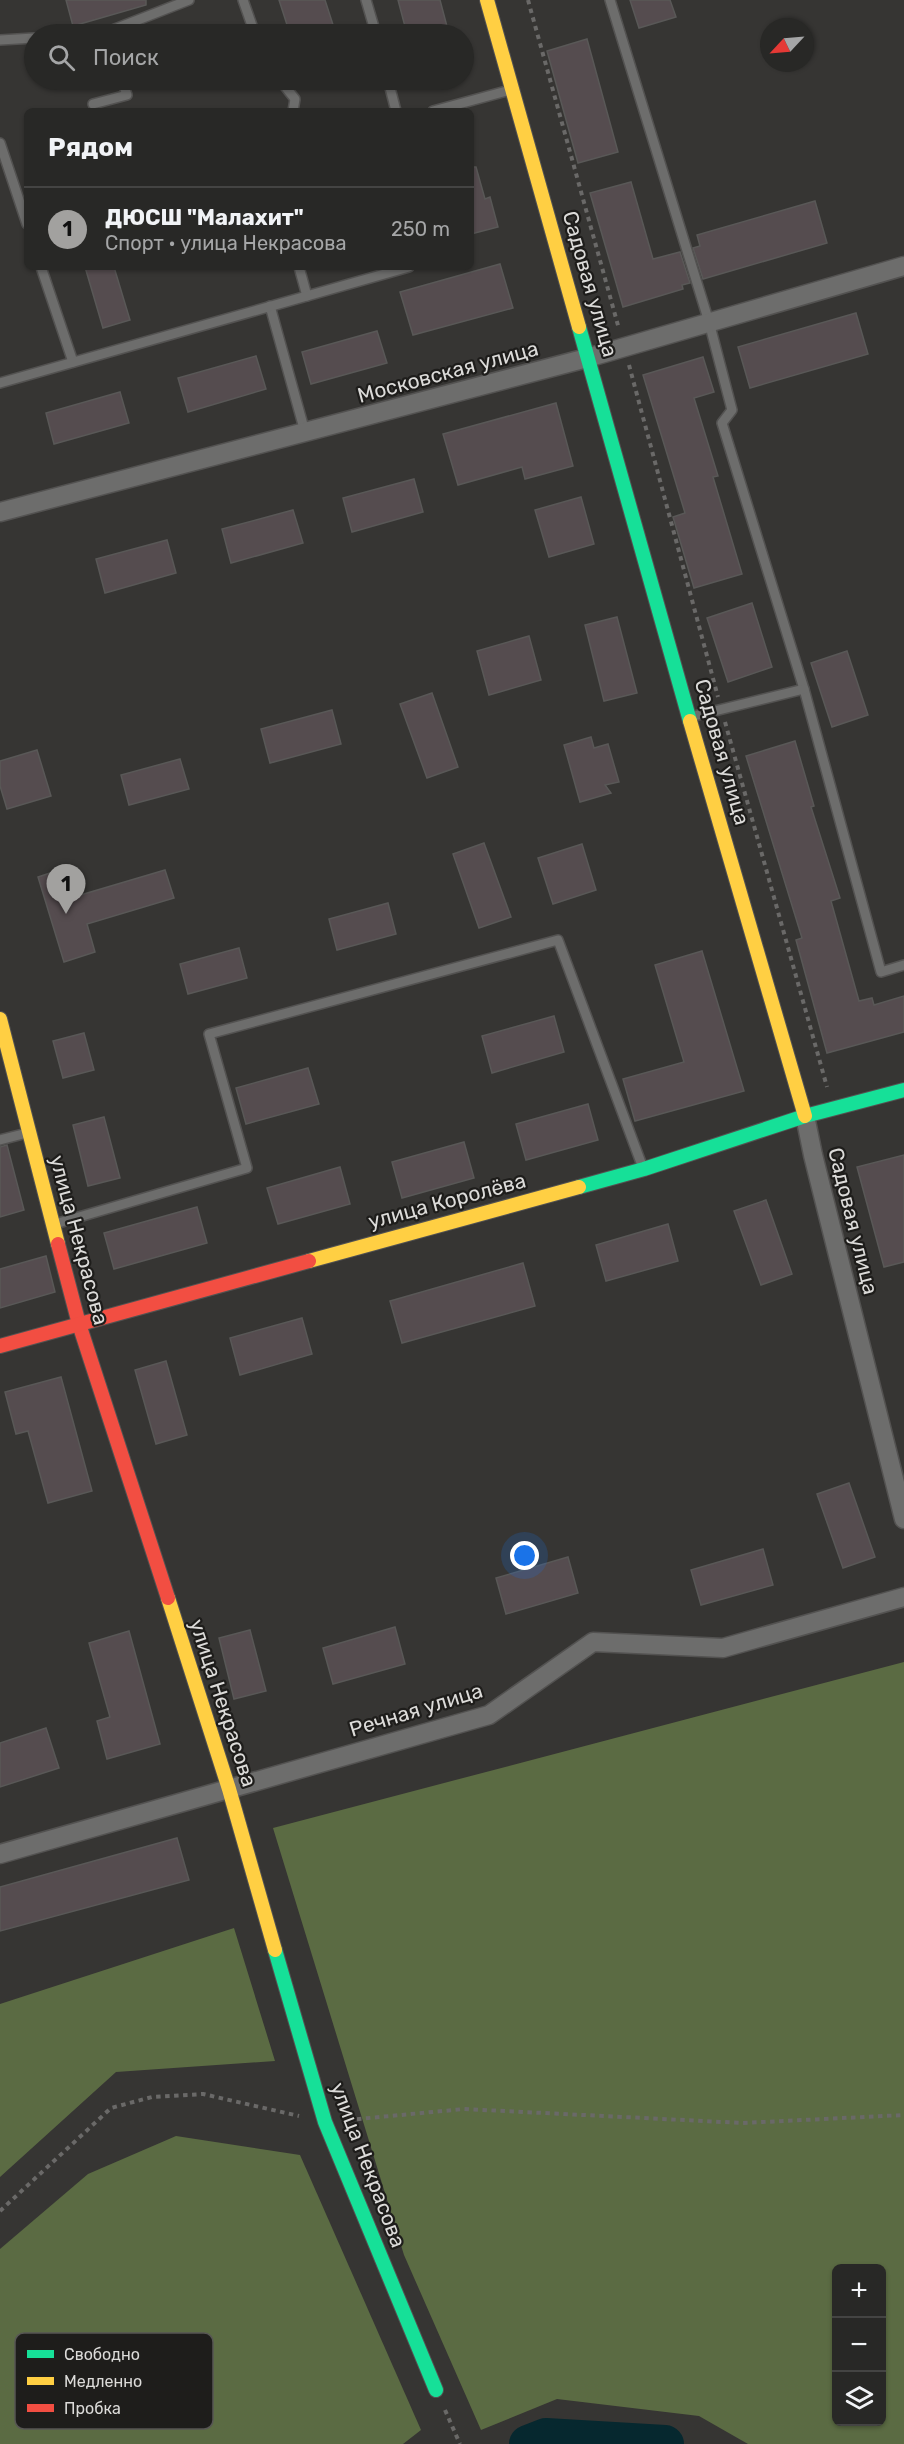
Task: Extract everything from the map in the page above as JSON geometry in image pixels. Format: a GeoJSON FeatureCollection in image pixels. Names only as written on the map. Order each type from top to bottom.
{"type":"FeatureCollection","features":[{"type":"Feature","properties":{"kind":"street","name":"Садовая улица"},"geometry":{"type":"LineString","coordinates":[[487,0],[688,718],[806,1116],[813,1155],[904,1519]]}},
{"type":"Feature","properties":{"kind":"street","name":"Московская улица"},"geometry":{"type":"LineString","coordinates":[[0,512],[587,358],[904,266]]}},
{"type":"Feature","properties":{"kind":"street","name":"улица Некрасова"},"geometry":{"type":"LineString","coordinates":[[0,1019],[79,1324],[229,1789],[325,2122],[436,2390]]}},
{"type":"Feature","properties":{"kind":"street","name":"улица Королёва"},"geometry":{"type":"LineString","coordinates":[[0,1346],[644,1169],[806,1116],[904,1090]]}},
{"type":"Feature","properties":{"kind":"street","name":"Речная улица"},"geometry":{"type":"LineString","coordinates":[[0,1854],[489,1715],[592,1642],[723,1648],[904,1597]]}},
{"type":"Feature","properties":{"kind":"lane"},"geometry":{"type":"LineString","coordinates":[[130,24],[189,0]]}},
{"type":"Feature","properties":{"kind":"lane"},"geometry":{"type":"LineString","coordinates":[[243,0],[251,24]]}},
{"type":"Feature","properties":{"kind":"lane"},"geometry":{"type":"LineString","coordinates":[[366,0],[373,24]]}},
{"type":"Feature","properties":{"kind":"lane"},"geometry":{"type":"LineString","coordinates":[[610,0],[709,322],[732,410],[722,423],[804,689],[881,972],[904,965]]}},
{"type":"Feature","properties":{"kind":"lane"},"geometry":{"type":"LineString","coordinates":[[0,40],[24,39]]}},
{"type":"Feature","properties":{"kind":"lane"},"geometry":{"type":"LineString","coordinates":[[93,104],[127,95],[125,90]]}},
{"type":"Feature","properties":{"kind":"lane"},"geometry":{"type":"LineString","coordinates":[[288,90],[295,99],[294,108]]}},
{"type":"Feature","properties":{"kind":"lane"},"geometry":{"type":"LineString","coordinates":[[391,90],[395,108]]}},
{"type":"Feature","properties":{"kind":"lane"},"geometry":{"type":"LineString","coordinates":[[444,108],[512,90]]}},
{"type":"Feature","properties":{"kind":"lane"},"geometry":{"type":"LineString","coordinates":[[0,143],[4,170],[24,217]]}},
{"type":"Feature","properties":{"kind":"lane"},"geometry":{"type":"LineString","coordinates":[[42,270],[73,362]]}},
{"type":"Feature","properties":{"kind":"lane"},"geometry":{"type":"LineString","coordinates":[[300,270],[307,296]]}},
{"type":"Feature","properties":{"kind":"lane"},"geometry":{"type":"LineString","coordinates":[[0,383],[398,270]]}},
{"type":"Feature","properties":{"kind":"lane"},"geometry":{"type":"LineString","coordinates":[[270,306],[305,432]]}},
{"type":"Feature","properties":{"kind":"lane"},"geometry":{"type":"LineString","coordinates":[[688,718],[804,689]]}},
{"type":"Feature","properties":{"kind":"lane"},"geometry":{"type":"LineString","coordinates":[[53,1224],[247,1168],[209,1034],[558,940],[644,1169]]}},
{"type":"Feature","properties":{"kind":"lane"},"geometry":{"type":"LineString","coordinates":[[0,1140],[29,1133]]}},
{"type":"Feature","properties":{"kind":"path"},"geometry":{"type":"LineString","coordinates":[[528,0],[827,1088]]}},
{"type":"Feature","properties":{"kind":"path"},"geometry":{"type":"LineString","coordinates":[[0,2211],[111,2108],[152,2097],[203,2094],[325,2122],[464,2109],[743,2123],[904,2115]]}},
{"type":"Feature","properties":{"kind":"path"},"geometry":{"type":"LineString","coordinates":[[436,2390],[460,2444]]}},
{"type":"Feature","properties":{"kind":"green space"},"geometry":{"type":"Polygon","coordinates":[[[904,1662],[904,2444],[748,2444],[699,2416],[557,2399],[481,2430],[404,2255],[273,1828],[904,1662]]]}},
{"type":"Feature","properties":{"kind":"green space"},"geometry":{"type":"Polygon","coordinates":[[[234,1928],[275,2061],[116,2072],[0,2177],[0,2004],[234,1928]]]}},
{"type":"Feature","properties":{"kind":"green space"},"geometry":{"type":"Polygon","coordinates":[[[176,2136],[300,2155],[421,2430],[403,2444],[0,2444],[0,2249],[88,2174],[176,2136]]]}},
{"type":"Feature","properties":{"kind":"building"},"geometry":{"type":"Polygon","coordinates":[[[66,0],[146,0],[146,5],[80,24],[72,24],[66,0]]]}},
{"type":"Feature","properties":{"kind":"building"},"geometry":{"type":"Polygon","coordinates":[[[279,0],[325,0],[333,24],[287,24],[279,0]]]}},
{"type":"Feature","properties":{"kind":"building"},"geometry":{"type":"Polygon","coordinates":[[[398,0],[440,0],[446,24],[404,24],[398,0]]]}},
{"type":"Feature","properties":{"kind":"building"},"geometry":{"type":"Polygon","coordinates":[[[630,0],[670,0],[676,17],[639,28],[630,0]]]}},
{"type":"Feature","properties":{"kind":"building"},"geometry":{"type":"Polygon","coordinates":[[[587,39],[618,152],[578,163],[547,51],[587,39]]]}},
{"type":"Feature","properties":{"kind":"building"},"geometry":{"type":"Polygon","coordinates":[[[474,167],[476,167],[485,199],[490,197],[498,227],[474,233],[474,167]]]}},
{"type":"Feature","properties":{"kind":"building"},"geometry":{"type":"Polygon","coordinates":[[[631,182],[653,259],[680,252],[690,283],[682,285],[683,289],[623,307],[590,193],[631,182]]]}},
{"type":"Feature","properties":{"kind":"building"},"geometry":{"type":"Polygon","coordinates":[[[815,201],[827,243],[703,279],[693,248],[700,246],[697,235],[815,201]]]}},
{"type":"Feature","properties":{"kind":"building"},"geometry":{"type":"Polygon","coordinates":[[[500,264],[513,308],[413,335],[400,292],[500,264]]]}},
{"type":"Feature","properties":{"kind":"building"},"geometry":{"type":"Polygon","coordinates":[[[86,270],[115,270],[130,320],[103,328],[86,270]]]}},
{"type":"Feature","properties":{"kind":"building"},"geometry":{"type":"Polygon","coordinates":[[[856,313],[868,354],[750,388],[738,347],[856,313]]]}},
{"type":"Feature","properties":{"kind":"building"},"geometry":{"type":"Polygon","coordinates":[[[377,331],[387,363],[311,384],[302,352],[377,331]]]}},
{"type":"Feature","properties":{"kind":"building"},"geometry":{"type":"Polygon","coordinates":[[[256,356],[266,389],[188,412],[178,378],[256,356]]]}},
{"type":"Feature","properties":{"kind":"building"},"geometry":{"type":"Polygon","coordinates":[[[703,357],[714,392],[694,398],[718,476],[713,477],[742,574],[694,588],[673,517],[685,513],[643,375],[703,357]]]}},
{"type":"Feature","properties":{"kind":"building"},"geometry":{"type":"Polygon","coordinates":[[[120,392],[129,423],[54,444],[46,413],[120,392]]]}},
{"type":"Feature","properties":{"kind":"building"},"geometry":{"type":"Polygon","coordinates":[[[556,403],[573,466],[525,479],[522,467],[458,485],[443,434],[556,403]]]}},
{"type":"Feature","properties":{"kind":"building"},"geometry":{"type":"Polygon","coordinates":[[[414,479],[423,512],[352,532],[343,498],[414,479]]]}},
{"type":"Feature","properties":{"kind":"building"},"geometry":{"type":"Polygon","coordinates":[[[581,497],[594,544],[549,557],[535,510],[581,497]]]}},
{"type":"Feature","properties":{"kind":"building"},"geometry":{"type":"Polygon","coordinates":[[[293,510],[303,543],[231,563],[222,529],[293,510]]]}},
{"type":"Feature","properties":{"kind":"building"},"geometry":{"type":"Polygon","coordinates":[[[167,540],[176,573],[105,593],[96,559],[167,540]]]}},
{"type":"Feature","properties":{"kind":"building"},"geometry":{"type":"Polygon","coordinates":[[[752,603],[772,667],[728,682],[707,618],[752,603]]]}},
{"type":"Feature","properties":{"kind":"building"},"geometry":{"type":"Polygon","coordinates":[[[617,617],[637,693],[604,701],[585,625],[617,617]]]}},
{"type":"Feature","properties":{"kind":"building"},"geometry":{"type":"Polygon","coordinates":[[[529,636],[541,680],[489,695],[477,651],[529,636]]]}},
{"type":"Feature","properties":{"kind":"building"},"geometry":{"type":"Polygon","coordinates":[[[847,651],[868,715],[832,727],[811,663],[847,651]]]}},
{"type":"Feature","properties":{"kind":"building"},"geometry":{"type":"Polygon","coordinates":[[[432,693],[458,767],[427,778],[400,704],[432,693]]]}},
{"type":"Feature","properties":{"kind":"building"},"geometry":{"type":"Polygon","coordinates":[[[332,710],[341,744],[270,763],[261,729],[332,710]]]}},
{"type":"Feature","properties":{"kind":"building"},"geometry":{"type":"Polygon","coordinates":[[[591,737],[594,748],[608,744],[619,782],[605,785],[611,793],[580,802],[564,745],[591,737]]]}},
{"type":"Feature","properties":{"kind":"building"},"geometry":{"type":"Polygon","coordinates":[[[795,741],[814,806],[811,807],[840,898],[831,901],[859,1001],[872,998],[874,1005],[904,996],[904,1032],[827,1053],[796,940],[802,938],[746,756],[795,741]]]}},
{"type":"Feature","properties":{"kind":"building"},"geometry":{"type":"Polygon","coordinates":[[[37,750],[51,796],[7,809],[0,786],[0,761],[37,750]]]}},
{"type":"Feature","properties":{"kind":"building"},"geometry":{"type":"Polygon","coordinates":[[[180,759],[189,789],[129,805],[121,775],[180,759]]]}},
{"type":"Feature","properties":{"kind":"building"},"geometry":{"type":"Polygon","coordinates":[[[484,843],[511,917],[479,928],[453,854],[484,843]]]}},
{"type":"Feature","properties":{"kind":"building"},"geometry":{"type":"Polygon","coordinates":[[[582,844],[596,890],[553,904],[538,858],[582,844]]]}},
{"type":"Feature","properties":{"kind":"building"},"geometry":{"type":"Polygon","coordinates":[[[68,867],[77,896],[165,870],[174,898],[87,924],[95,952],[64,962],[38,877],[68,867]]]}},
{"type":"Feature","properties":{"kind":"building"},"geometry":{"type":"Polygon","coordinates":[[[388,903],[396,934],[337,950],[329,919],[388,903]]]}},
{"type":"Feature","properties":{"kind":"building"},"geometry":{"type":"Polygon","coordinates":[[[239,948],[247,978],[188,994],[180,964],[239,948]]]}},
{"type":"Feature","properties":{"kind":"building"},"geometry":{"type":"Polygon","coordinates":[[[702,951],[744,1091],[635,1121],[623,1079],[684,1062],[655,965],[702,951]]]}},
{"type":"Feature","properties":{"kind":"building"},"geometry":{"type":"Polygon","coordinates":[[[554,1016],[564,1052],[492,1073],[482,1036],[554,1016]]]}},
{"type":"Feature","properties":{"kind":"building"},"geometry":{"type":"Polygon","coordinates":[[[84,1033],[94,1070],[63,1078],[53,1041],[84,1033]]]}},
{"type":"Feature","properties":{"kind":"building"},"geometry":{"type":"Polygon","coordinates":[[[308,1068],[319,1104],[246,1124],[236,1088],[308,1068]]]}},
{"type":"Feature","properties":{"kind":"building"},"geometry":{"type":"Polygon","coordinates":[[[588,1104],[598,1140],[526,1160],[516,1124],[588,1104]]]}},
{"type":"Feature","properties":{"kind":"building"},"geometry":{"type":"Polygon","coordinates":[[[104,1117],[120,1178],[88,1186],[73,1125],[104,1117]]]}},
{"type":"Feature","properties":{"kind":"building"},"geometry":{"type":"Polygon","coordinates":[[[464,1142],[474,1178],[402,1198],[392,1162],[464,1142]]]}},
{"type":"Feature","properties":{"kind":"building"},"geometry":{"type":"Polygon","coordinates":[[[7,1145],[24,1210],[0,1217],[0,1147],[7,1145]]]}},
{"type":"Feature","properties":{"kind":"building"},"geometry":{"type":"Polygon","coordinates":[[[904,1155],[904,1262],[884,1267],[857,1167],[904,1155]]]}},
{"type":"Feature","properties":{"kind":"building"},"geometry":{"type":"Polygon","coordinates":[[[340,1167],[350,1204],[278,1224],[267,1188],[340,1167]]]}},
{"type":"Feature","properties":{"kind":"building"},"geometry":{"type":"Polygon","coordinates":[[[766,1200],[792,1274],[761,1285],[734,1211],[766,1200]]]}},
{"type":"Feature","properties":{"kind":"building"},"geometry":{"type":"Polygon","coordinates":[[[197,1207],[207,1243],[114,1269],[104,1233],[197,1207]]]}},
{"type":"Feature","properties":{"kind":"building"},"geometry":{"type":"Polygon","coordinates":[[[668,1224],[678,1261],[606,1281],[596,1245],[668,1224]]]}},
{"type":"Feature","properties":{"kind":"building"},"geometry":{"type":"Polygon","coordinates":[[[46,1256],[55,1292],[0,1308],[0,1269],[46,1256]]]}},
{"type":"Feature","properties":{"kind":"building"},"geometry":{"type":"Polygon","coordinates":[[[523,1263],[535,1306],[402,1343],[390,1301],[523,1263]]]}},
{"type":"Feature","properties":{"kind":"building"},"geometry":{"type":"Polygon","coordinates":[[[302,1318],[312,1354],[240,1375],[230,1338],[302,1318]]]}},
{"type":"Feature","properties":{"kind":"building"},"geometry":{"type":"Polygon","coordinates":[[[166,1361],[187,1435],[156,1444],[135,1370],[166,1361]]]}},
{"type":"Feature","properties":{"kind":"building"},"geometry":{"type":"Polygon","coordinates":[[[61,1377],[92,1491],[48,1503],[28,1431],[16,1434],[5,1392],[61,1377]]]}},
{"type":"Feature","properties":{"kind":"building"},"geometry":{"type":"Polygon","coordinates":[[[849,1483],[875,1557],[843,1568],[817,1494],[849,1483]]]}},
{"type":"Feature","properties":{"kind":"building"},"geometry":{"type":"Polygon","coordinates":[[[763,1549],[773,1585],[701,1605],[691,1570],[763,1549]]]}},
{"type":"Feature","properties":{"kind":"building"},"geometry":{"type":"Polygon","coordinates":[[[568,1557],[578,1593],[506,1614],[496,1578],[568,1557]]]}},
{"type":"Feature","properties":{"kind":"building"},"geometry":{"type":"Polygon","coordinates":[[[395,1627],[405,1664],[333,1684],[323,1648],[395,1627]]]}},
{"type":"Feature","properties":{"kind":"building"},"geometry":{"type":"Polygon","coordinates":[[[250,1630],[266,1691],[234,1699],[219,1638],[250,1630]]]}},
{"type":"Feature","properties":{"kind":"building"},"geometry":{"type":"Polygon","coordinates":[[[129,1631],[160,1744],[107,1759],[97,1721],[110,1717],[89,1643],[129,1631]]]}},
{"type":"Feature","properties":{"kind":"building"},"geometry":{"type":"Polygon","coordinates":[[[46,1728],[59,1768],[0,1787],[0,1743],[46,1728]]]}},
{"type":"Feature","properties":{"kind":"building"},"geometry":{"type":"Polygon","coordinates":[[[177,1838],[189,1880],[0,1931],[0,1887],[177,1838]]]}},
{"type":"Feature","properties":{"kind":"waterway"},"geometry":{"type":"LineString","coordinates":[[528,2444],[546,2437],[665,2444]]}},
{"type":"Feature","properties":{"kind":"traffic: fast"},"geometry":{"type":"LineString","coordinates":[[579,327],[690,721]]}},
{"type":"Feature","properties":{"kind":"traffic: fast"},"geometry":{"type":"LineString","coordinates":[[579,1187],[644,1169],[805,1116],[904,1090]]}},
{"type":"Feature","properties":{"kind":"traffic: fast"},"geometry":{"type":"LineString","coordinates":[[275,1950],[325,2122],[436,2390]]}},
{"type":"Feature","properties":{"kind":"traffic: slow"},"geometry":{"type":"LineString","coordinates":[[487,0],[579,327]]}},
{"type":"Feature","properties":{"kind":"traffic: slow"},"geometry":{"type":"LineString","coordinates":[[690,721],[805,1116]]}},
{"type":"Feature","properties":{"kind":"traffic: slow"},"geometry":{"type":"LineString","coordinates":[[0,1019],[58,1244]]}},
{"type":"Feature","properties":{"kind":"traffic: slow"},"geometry":{"type":"LineString","coordinates":[[309,1261],[579,1187]]}},
{"type":"Feature","properties":{"kind":"traffic: slow"},"geometry":{"type":"LineString","coordinates":[[168,1598],[229,1789],[275,1950]]}},
{"type":"Feature","properties":{"kind":"traffic: jam"},"geometry":{"type":"LineString","coordinates":[[58,1244],[79,1324],[168,1598]]}},
{"type":"Feature","properties":{"kind":"traffic: jam"},"geometry":{"type":"LineString","coordinates":[[0,1346],[309,1261]]}},
{"type":"Feature","properties":{"kind":"place","name":"ДЮСШ \"Малахит\""},"geometry":{"type":"Point","coordinates":[66,914]}}]}
